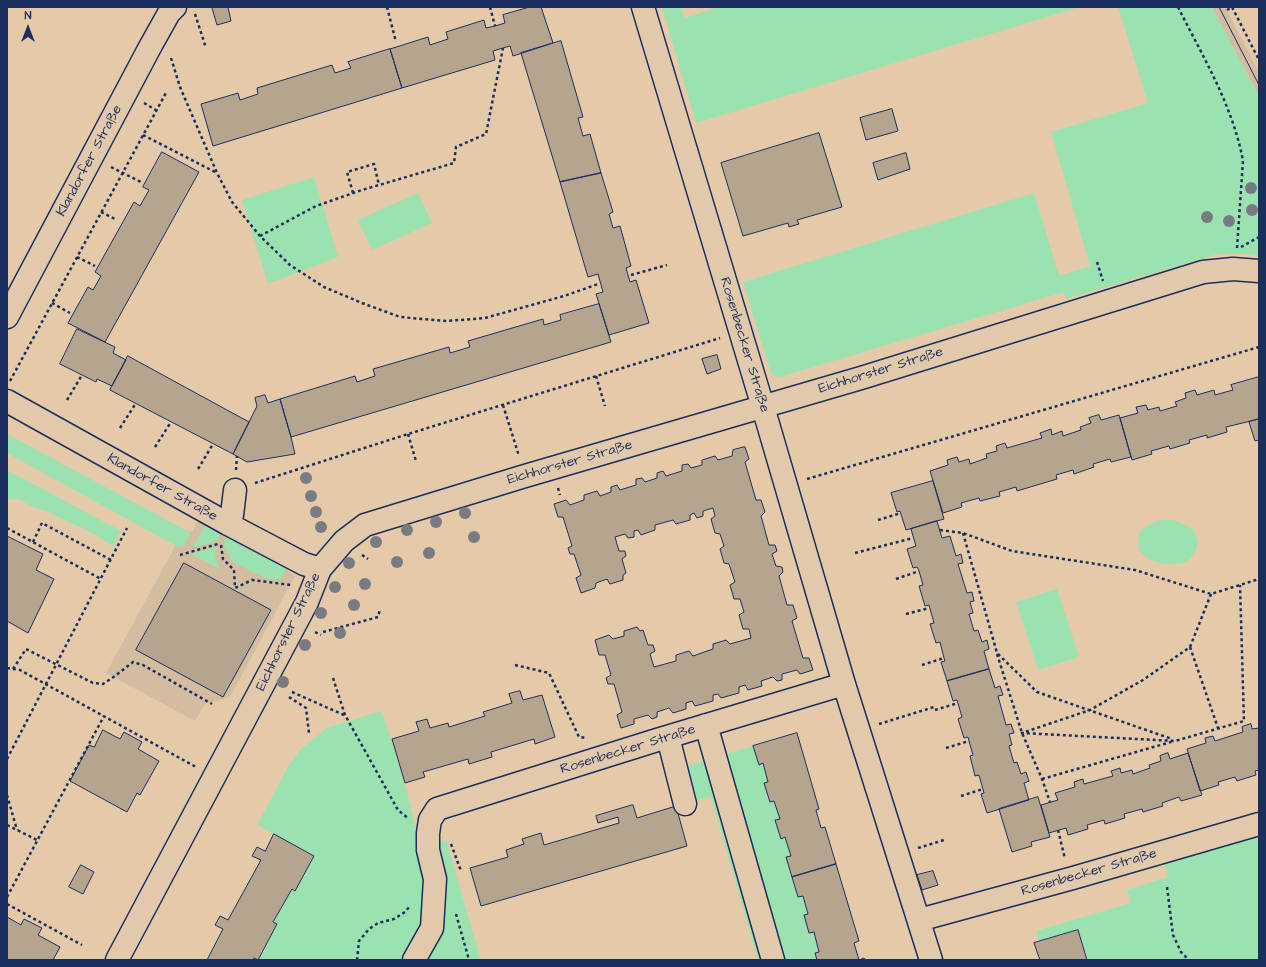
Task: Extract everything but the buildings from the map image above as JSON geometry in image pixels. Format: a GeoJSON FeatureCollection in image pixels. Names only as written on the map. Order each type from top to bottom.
{"type":"FeatureCollection","features":[{"type":"Feature","properties":{"kind":"street","name":"Rosenbecker Straße"},"geometry":{"type":"LineString","coordinates":[[643,7],[844,684],[931,960]]}},
{"type":"Feature","properties":{"kind":"street","name":"Klandorfer Straße"},"geometry":{"type":"LineString","coordinates":[[7,317],[158,31],[169,14],[185,9]]}},
{"type":"Feature","properties":{"kind":"street","name":"Eichhorster Straße"},"geometry":{"type":"LineString","coordinates":[[118,960],[307,602],[320,569],[344,541],[365,525],[525,476],[763,407],[1203,272],[1233,269],[1259,271]]}},
{"type":"Feature","properties":{"kind":"street","name":"Klandorfer Straße"},"geometry":{"type":"LineString","coordinates":[[7,401],[228,524],[304,564],[320,569]]}},
{"type":"Feature","properties":{"kind":"street"},"geometry":{"type":"LineString","coordinates":[[228,524],[232,514],[235,490]]}},
{"type":"Feature","properties":{"kind":"street","name":"Rosenbecker Straße"},"geometry":{"type":"LineString","coordinates":[[428,833],[430,820],[437,809],[706,725],[844,684]]}},
{"type":"Feature","properties":{"kind":"street"},"geometry":{"type":"LineString","coordinates":[[706,725],[773,960]]}},
{"type":"Feature","properties":{"kind":"street"},"geometry":{"type":"LineString","coordinates":[[668,737],[685,804]]}},
{"type":"Feature","properties":{"kind":"street","name":"Rosenbecker Straße"},"geometry":{"type":"LineString","coordinates":[[919,920],[1051,884],[1259,824]]}},
{"type":"Feature","properties":{"kind":"street"},"geometry":{"type":"LineString","coordinates":[[414,960],[432,928],[435,879],[428,850],[428,833]]}},
{"type":"Feature","properties":{"kind":"path"},"geometry":{"type":"LineString","coordinates":[[387,7],[396,42]]}},
{"type":"Feature","properties":{"kind":"path"},"geometry":{"type":"LineString","coordinates":[[490,7],[495,26]]}},
{"type":"Feature","properties":{"kind":"path"},"geometry":{"type":"LineString","coordinates":[[1178,7],[1224,99],[1236,131],[1240,147],[1243,161],[1237,249],[1259,237]]}},
{"type":"Feature","properties":{"kind":"path"},"geometry":{"type":"LineString","coordinates":[[1228,10],[1232,7],[1259,60]]}},
{"type":"Feature","properties":{"kind":"path"},"geometry":{"type":"LineString","coordinates":[[185,9],[206,48]]}},
{"type":"Feature","properties":{"kind":"path"},"geometry":{"type":"LineString","coordinates":[[260,236],[316,206],[353,192],[454,162],[456,147],[486,134],[503,48]]}},
{"type":"Feature","properties":{"kind":"path"},"geometry":{"type":"LineString","coordinates":[[171,58],[180,86],[217,173],[232,202],[260,236],[290,265],[324,287],[400,317],[447,321],[485,318],[564,296],[598,284]]}},
{"type":"Feature","properties":{"kind":"path"},"geometry":{"type":"LineString","coordinates":[[15,372],[167,91]]}},
{"type":"Feature","properties":{"kind":"path"},"geometry":{"type":"LineString","coordinates":[[143,135],[217,173]]}},
{"type":"Feature","properties":{"kind":"path"},"geometry":{"type":"LineString","coordinates":[[91,157],[141,182]]}},
{"type":"Feature","properties":{"kind":"path"},"geometry":{"type":"LineString","coordinates":[[353,192],[347,172],[374,164],[379,185]]}},
{"type":"Feature","properties":{"kind":"path"},"geometry":{"type":"LineString","coordinates":[[101,212],[116,220]]}},
{"type":"Feature","properties":{"kind":"path"},"geometry":{"type":"LineString","coordinates":[[77,257],[95,266]]}},
{"type":"Feature","properties":{"kind":"path"},"geometry":{"type":"LineString","coordinates":[[1097,262],[1104,284]]}},
{"type":"Feature","properties":{"kind":"path"},"geometry":{"type":"LineString","coordinates":[[631,275],[666,265]]}},
{"type":"Feature","properties":{"kind":"path"},"geometry":{"type":"LineString","coordinates":[[52,302],[70,313]]}},
{"type":"Feature","properties":{"kind":"path"},"geometry":{"type":"LineString","coordinates":[[235,490],[408,434],[740,332]]}},
{"type":"Feature","properties":{"kind":"path"},"geometry":{"type":"LineString","coordinates":[[786,486],[1259,347]]}},
{"type":"Feature","properties":{"kind":"path"},"geometry":{"type":"LineString","coordinates":[[67,400],[82,375]]}},
{"type":"Feature","properties":{"kind":"path"},"geometry":{"type":"LineString","coordinates":[[596,376],[605,406]]}},
{"type":"Feature","properties":{"kind":"path"},"geometry":{"type":"LineString","coordinates":[[120,428],[136,404]]}},
{"type":"Feature","properties":{"kind":"path"},"geometry":{"type":"LineString","coordinates":[[503,405],[525,476]]}},
{"type":"Feature","properties":{"kind":"path"},"geometry":{"type":"LineString","coordinates":[[155,446],[171,422]]}},
{"type":"Feature","properties":{"kind":"path"},"geometry":{"type":"LineString","coordinates":[[408,434],[416,461]]}},
{"type":"Feature","properties":{"kind":"path"},"geometry":{"type":"LineString","coordinates":[[198,469],[213,444]]}},
{"type":"Feature","properties":{"kind":"path"},"geometry":{"type":"LineString","coordinates":[[878,520],[901,513]]}},
{"type":"Feature","properties":{"kind":"path"},"geometry":{"type":"LineString","coordinates":[[33,542],[42,523],[111,560]]}},
{"type":"Feature","properties":{"kind":"path"},"geometry":{"type":"LineString","coordinates":[[7,528],[101,579]]}},
{"type":"Feature","properties":{"kind":"path"},"geometry":{"type":"LineString","coordinates":[[7,759],[127,528]]}},
{"type":"Feature","properties":{"kind":"path"},"geometry":{"type":"LineString","coordinates":[[940,530],[962,533],[1012,551],[1135,570],[1211,594],[1259,579]]}},
{"type":"Feature","properties":{"kind":"path"},"geometry":{"type":"LineString","coordinates":[[962,533],[1022,733],[1042,779],[1050,802]]}},
{"type":"Feature","properties":{"kind":"path"},"geometry":{"type":"LineString","coordinates":[[855,552],[913,538]]}},
{"type":"Feature","properties":{"kind":"path"},"geometry":{"type":"LineString","coordinates":[[180,555],[221,544],[223,559],[234,570],[235,588],[252,580],[293,585]]}},
{"type":"Feature","properties":{"kind":"path"},"geometry":{"type":"LineString","coordinates":[[896,579],[919,571]]}},
{"type":"Feature","properties":{"kind":"path"},"geometry":{"type":"LineString","coordinates":[[1042,779],[1244,721],[1240,585]]}},
{"type":"Feature","properties":{"kind":"path"},"geometry":{"type":"LineString","coordinates":[[1022,733],[1090,710],[1143,680],[1190,647],[1211,594]]}},
{"type":"Feature","properties":{"kind":"path"},"geometry":{"type":"LineString","coordinates":[[906,614],[930,608]]}},
{"type":"Feature","properties":{"kind":"path"},"geometry":{"type":"LineString","coordinates":[[323,632],[378,616],[380,609]]}},
{"type":"Feature","properties":{"kind":"path"},"geometry":{"type":"LineString","coordinates":[[1190,647],[1218,728]]}},
{"type":"Feature","properties":{"kind":"path"},"geometry":{"type":"LineString","coordinates":[[13,669],[26,649],[92,683],[103,684],[133,662],[143,665],[212,704]]}},
{"type":"Feature","properties":{"kind":"path"},"geometry":{"type":"LineString","coordinates":[[997,653],[1037,692],[1175,741]]}},
{"type":"Feature","properties":{"kind":"path"},"geometry":{"type":"LineString","coordinates":[[922,665],[944,658]]}},
{"type":"Feature","properties":{"kind":"path"},"geometry":{"type":"LineString","coordinates":[[515,665],[549,673],[579,737],[590,740]]}},
{"type":"Feature","properties":{"kind":"path"},"geometry":{"type":"LineString","coordinates":[[7,668],[20,670],[215,777]]}},
{"type":"Feature","properties":{"kind":"path"},"geometry":{"type":"LineString","coordinates":[[333,678],[345,715],[398,810],[428,833]]}},
{"type":"Feature","properties":{"kind":"path"},"geometry":{"type":"LineString","coordinates":[[292,692],[345,715]]}},
{"type":"Feature","properties":{"kind":"path"},"geometry":{"type":"LineString","coordinates":[[289,697],[306,708],[308,733]]}},
{"type":"Feature","properties":{"kind":"path"},"geometry":{"type":"LineString","coordinates":[[935,710],[958,703]]}},
{"type":"Feature","properties":{"kind":"path"},"geometry":{"type":"LineString","coordinates":[[859,730],[934,707]]}},
{"type":"Feature","properties":{"kind":"path"},"geometry":{"type":"LineString","coordinates":[[7,897],[104,716]]}},
{"type":"Feature","properties":{"kind":"path"},"geometry":{"type":"LineString","coordinates":[[1022,733],[1175,741]]}},
{"type":"Feature","properties":{"kind":"path"},"geometry":{"type":"LineString","coordinates":[[946,748],[969,741]]}},
{"type":"Feature","properties":{"kind":"path"},"geometry":{"type":"LineString","coordinates":[[961,796],[983,789]]}},
{"type":"Feature","properties":{"kind":"path"},"geometry":{"type":"LineString","coordinates":[[7,795],[17,830]]}},
{"type":"Feature","properties":{"kind":"path"},"geometry":{"type":"LineString","coordinates":[[7,825],[37,840]]}},
{"type":"Feature","properties":{"kind":"path"},"geometry":{"type":"LineString","coordinates":[[1058,830],[1065,859]]}},
{"type":"Feature","properties":{"kind":"path"},"geometry":{"type":"LineString","coordinates":[[898,855],[944,840]]}},
{"type":"Feature","properties":{"kind":"path"},"geometry":{"type":"LineString","coordinates":[[451,842],[461,871]]}},
{"type":"Feature","properties":{"kind":"path"},"geometry":{"type":"LineString","coordinates":[[1167,887],[1173,935],[1180,952],[1189,960]]}},
{"type":"Feature","properties":{"kind":"path"},"geometry":{"type":"LineString","coordinates":[[357,960],[359,941],[369,929],[378,923],[394,919],[405,912],[411,906],[412,902]]}},
{"type":"Feature","properties":{"kind":"path"},"geometry":{"type":"LineString","coordinates":[[7,904],[82,945]]}},
{"type":"Feature","properties":{"kind":"path"},"geometry":{"type":"LineString","coordinates":[[454,910],[468,960]]}},
{"type":"Feature","properties":{"kind":"shaded area"},"geometry":{"type":"Polygon","coordinates":[[[1212,7],[1225,7],[1259,72],[1259,96],[1212,7]]]}},
{"type":"Feature","properties":{"kind":"shaded area"},"geometry":{"type":"Polygon","coordinates":[[[199,519],[279,564],[295,576],[230,697],[205,704],[195,721],[106,673],[184,530],[192,532],[199,519]]]}},
{"type":"Feature","properties":{"kind":"green space"},"geometry":{"type":"Polygon","coordinates":[[[662,7],[681,7],[685,18],[719,7],[1080,7],[696,123],[662,7]]]}},
{"type":"Feature","properties":{"kind":"green space"},"geometry":{"type":"Polygon","coordinates":[[[1118,7],[1212,7],[1259,96],[1259,256],[1247,254],[1218,254],[1066,299],[1064,292],[780,377],[774,376],[770,370],[743,282],[1034,193],[1059,276],[1090,266],[1051,132],[1148,103],[1118,7]]]}},
{"type":"Feature","properties":{"kind":"green space"},"geometry":{"type":"Polygon","coordinates":[[[314,177],[338,257],[268,284],[242,200],[314,177]]]}},
{"type":"Feature","properties":{"kind":"green space"},"geometry":{"type":"Polygon","coordinates":[[[418,193],[432,223],[372,250],[358,220],[418,193]]]}},
{"type":"Feature","properties":{"kind":"green space"},"geometry":{"type":"Polygon","coordinates":[[[7,434],[191,533],[184,546],[178,547],[7,453],[7,434]]]}},
{"type":"Feature","properties":{"kind":"green space"},"geometry":{"type":"Polygon","coordinates":[[[7,470],[121,531],[113,546],[92,533],[46,511],[30,506],[21,500],[8,500],[7,470]]]}},
{"type":"Feature","properties":{"kind":"green space"},"geometry":{"type":"Polygon","coordinates":[[[1161,520],[1174,520],[1193,529],[1198,541],[1195,553],[1189,560],[1178,564],[1160,563],[1149,559],[1139,551],[1138,544],[1142,530],[1145,527],[1161,520]]]}},
{"type":"Feature","properties":{"kind":"green space"},"geometry":{"type":"Polygon","coordinates":[[[206,524],[220,532],[218,541],[196,547],[193,546],[206,524]]]}},
{"type":"Feature","properties":{"kind":"green space"},"geometry":{"type":"Polygon","coordinates":[[[226,535],[286,568],[281,579],[268,579],[232,562],[224,545],[226,535]]]}},
{"type":"Feature","properties":{"kind":"green space"},"geometry":{"type":"Polygon","coordinates":[[[217,546],[215,556],[221,570],[193,555],[193,553],[217,546]]]}},
{"type":"Feature","properties":{"kind":"green space"},"geometry":{"type":"Polygon","coordinates":[[[1057,589],[1079,657],[1038,670],[1016,602],[1057,589]]]}},
{"type":"Feature","properties":{"kind":"green space"},"geometry":{"type":"Polygon","coordinates":[[[381,711],[404,779],[420,849],[446,840],[481,960],[258,960],[277,924],[273,922],[292,889],[295,891],[314,856],[257,825],[288,767],[301,749],[327,728],[381,711]]]}},
{"type":"Feature","properties":{"kind":"green space"},"geometry":{"type":"Polygon","coordinates":[[[753,746],[759,765],[763,763],[768,782],[764,783],[770,802],[774,801],[780,819],[775,820],[781,838],[785,837],[791,856],[786,858],[798,897],[803,896],[808,914],[804,916],[809,933],[814,932],[819,952],[815,953],[817,960],[758,960],[711,797],[690,802],[680,768],[753,746]]]}},
{"type":"Feature","properties":{"kind":"green space"},"geometry":{"type":"Polygon","coordinates":[[[1251,835],[1259,840],[1259,960],[1087,960],[1078,930],[1039,941],[1036,931],[1131,903],[1127,890],[1168,877],[1164,861],[1251,835]]]}},
{"type":"Feature","properties":{"kind":"tram line"},"geometry":{"type":"LineString","coordinates":[[1219,7],[1259,85]]}}]}
